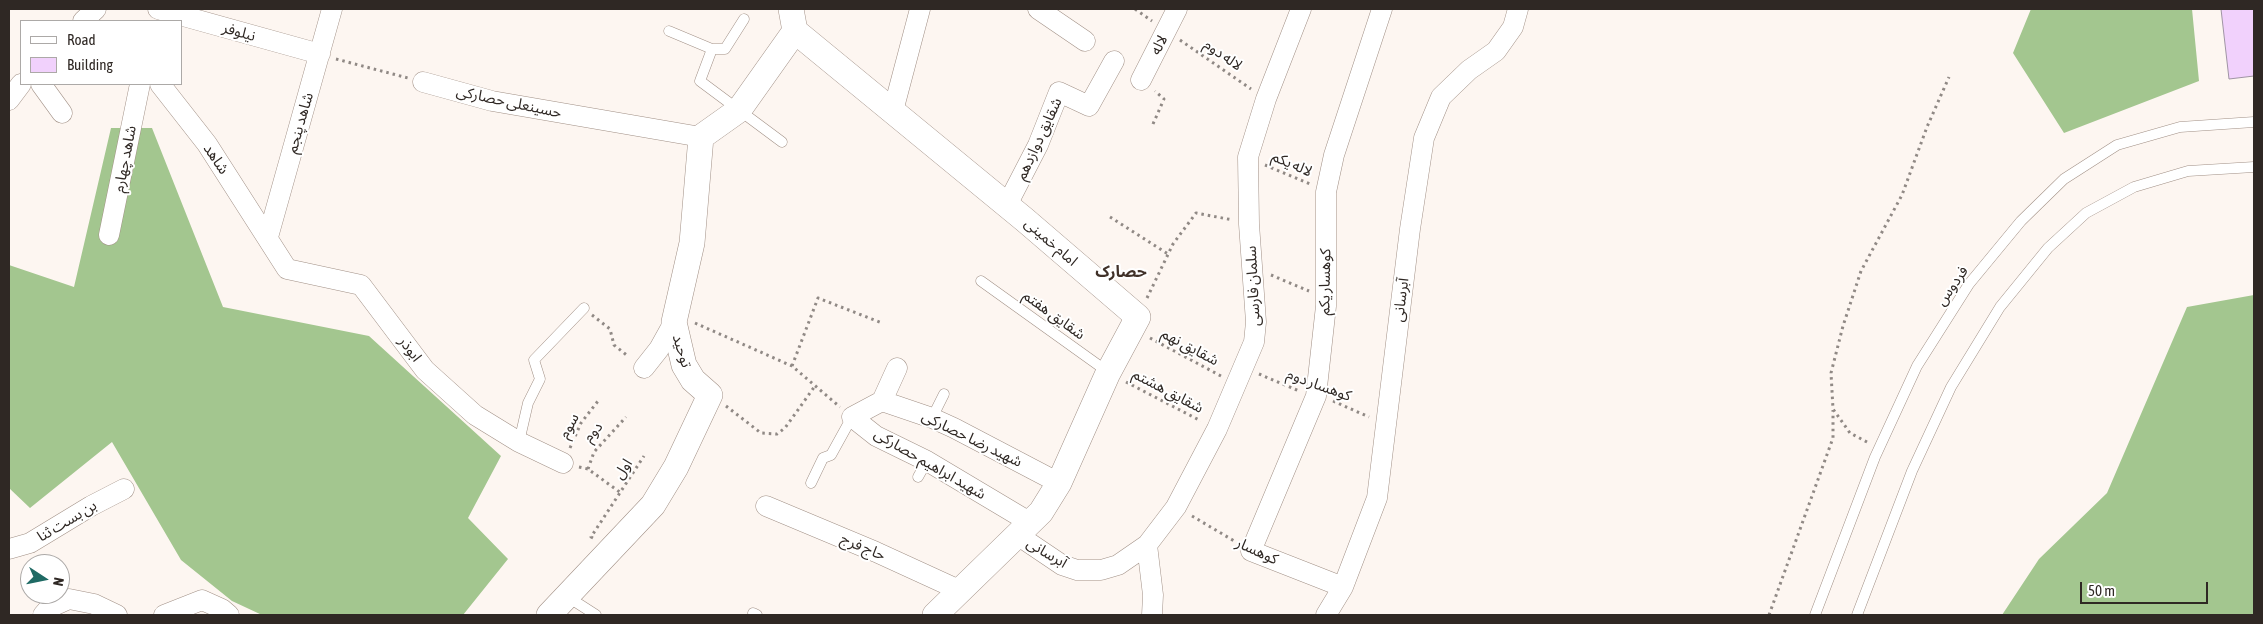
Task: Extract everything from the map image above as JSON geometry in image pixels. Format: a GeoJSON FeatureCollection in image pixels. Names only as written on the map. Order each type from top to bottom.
{"type":"FeatureCollection","features":[{"type":"Feature","properties":{"kind":"street"},"geometry":{"type":"LineString","coordinates":[[84,20],[96,9],[106,20]]}},
{"type":"Feature","properties":{"kind":"street","name":"نیلوفر"},"geometry":{"type":"LineString","coordinates":[[158,9],[320,54]]}},
{"type":"Feature","properties":{"kind":"street","name":"شاهد پنجم"},"geometry":{"type":"LineString","coordinates":[[268,237],[332,9]]}},
{"type":"Feature","properties":{"kind":"street"},"geometry":{"type":"LineString","coordinates":[[893,111],[920,9]]}},
{"type":"Feature","properties":{"kind":"street"},"geometry":{"type":"LineString","coordinates":[[1038,9],[1085,41]]}},
{"type":"Feature","properties":{"kind":"street","name":"لاله"},"geometry":{"type":"LineString","coordinates":[[1141,80],[1177,9]]}},
{"type":"Feature","properties":{"kind":"street","name":"سلمان فارسی"},"geometry":{"type":"LineString","coordinates":[[1147,545],[1176,507],[1217,429],[1254,342],[1256,322],[1249,224],[1248,158],[1266,99],[1302,9]]}},
{"type":"Feature","properties":{"kind":"street","name":"کوهسار یکم"},"geometry":{"type":"LineString","coordinates":[[1252,551],[1316,396],[1322,353],[1326,298],[1326,192],[1334,155],[1382,9]]}},
{"type":"Feature","properties":{"kind":"street","name":"آبرسانی"},"geometry":{"type":"LineString","coordinates":[[1326,615],[1344,587],[1377,498],[1385,424],[1424,138],[1441,97],[1468,70],[1496,51],[1513,28],[1518,9]]}},
{"type":"Feature","properties":{"kind":"street"},"geometry":{"type":"LineString","coordinates":[[701,137],[739,110],[793,20]]}},
{"type":"Feature","properties":{"kind":"street","name":"امام خمینی"},"geometry":{"type":"LineString","coordinates":[[793,20],[893,111],[1007,205],[1135,323]]}},
{"type":"Feature","properties":{"kind":"street","name":"شقایق دوازدهم"},"geometry":{"type":"LineString","coordinates":[[1007,205],[1038,145],[1059,92],[1088,106],[1114,61]]}},
{"type":"Feature","properties":{"kind":"street","name":"حسینعلی حصارکی"},"geometry":{"type":"LineString","coordinates":[[423,82],[492,100],[701,137]]}},
{"type":"Feature","properties":{"kind":"street"},"geometry":{"type":"LineString","coordinates":[[9,100],[20,85]]}},
{"type":"Feature","properties":{"kind":"street"},"geometry":{"type":"LineString","coordinates":[[42,85],[62,113]]}},
{"type":"Feature","properties":{"kind":"street","name":"شاهد چهارم"},"geometry":{"type":"LineString","coordinates":[[109,235],[140,85]]}},
{"type":"Feature","properties":{"kind":"street","name":"شاهد"},"geometry":{"type":"LineString","coordinates":[[161,85],[207,144],[268,237]]}},
{"type":"Feature","properties":{"kind":"street","name":"توحید"},"geometry":{"type":"LineString","coordinates":[[701,137],[692,243],[675,319],[684,365],[693,380],[710,395]]}},
{"type":"Feature","properties":{"kind":"street","name":"ابوذر"},"geometry":{"type":"LineString","coordinates":[[268,237],[287,269],[361,285],[425,370],[474,415],[519,442],[563,463]]}},
{"type":"Feature","properties":{"kind":"street"},"geometry":{"type":"LineString","coordinates":[[644,368],[659,349],[675,319]]}},
{"type":"Feature","properties":{"kind":"street"},"geometry":{"type":"LineString","coordinates":[[935,615],[1025,529],[1059,483],[1108,373],[1135,323]]}},
{"type":"Feature","properties":{"kind":"street"},"geometry":{"type":"LineString","coordinates":[[852,416],[882,401],[897,368]]}},
{"type":"Feature","properties":{"kind":"street"},"geometry":{"type":"LineString","coordinates":[[549,615],[653,505],[676,467],[710,395]]}},
{"type":"Feature","properties":{"kind":"street","name":"شهید رضا حصارکی"},"geometry":{"type":"LineString","coordinates":[[882,401],[932,418],[1059,483]]}},
{"type":"Feature","properties":{"kind":"street","name":"شهید ابراهیم حصارکی"},"geometry":{"type":"LineString","coordinates":[[852,416],[922,469],[1025,529]]}},
{"type":"Feature","properties":{"kind":"street","name":"بن بست ثنا"},"geometry":{"type":"LineString","coordinates":[[9,549],[30,543],[91,506],[124,489]]}},
{"type":"Feature","properties":{"kind":"street","name":"حاج فرج"},"geometry":{"type":"LineString","coordinates":[[766,506],[876,552],[959,590]]}},
{"type":"Feature","properties":{"kind":"street","name":"آبرسانی"},"geometry":{"type":"LineString","coordinates":[[1025,529],[1062,565],[1077,570],[1101,570],[1118,565],[1147,545]]}},
{"type":"Feature","properties":{"kind":"street"},"geometry":{"type":"LineString","coordinates":[[1147,545],[1153,595],[1152,615]]}},
{"type":"Feature","properties":{"kind":"street","name":"کوهسار"},"geometry":{"type":"LineString","coordinates":[[1252,551],[1344,587]]}},
{"type":"Feature","properties":{"kind":"street"},"geometry":{"type":"LineString","coordinates":[[43,615],[49,608],[69,599],[94,604],[117,615]]}},
{"type":"Feature","properties":{"kind":"street"},"geometry":{"type":"LineString","coordinates":[[164,615],[202,600],[222,609],[229,615]]}},
{"type":"Feature","properties":{"kind":"lane"},"geometry":{"type":"LineString","coordinates":[[669,31],[712,49],[725,49],[744,19]]}},
{"type":"Feature","properties":{"kind":"lane"},"geometry":{"type":"LineString","coordinates":[[712,49],[700,81],[782,142]]}},
{"type":"Feature","properties":{"kind":"lane","name":"فردوس"},"geometry":{"type":"LineString","coordinates":[[1815,615],[1879,449],[1917,366],[1970,284],[2021,221],[2064,179],[2117,146],[2180,127],[2254,122]]}},
{"type":"Feature","properties":{"kind":"lane"},"geometry":{"type":"LineString","coordinates":[[1857,615],[1912,471],[1951,386],[2000,307],[2048,248],[2086,213],[2134,187],[2188,171],[2254,167]]}},
{"type":"Feature","properties":{"kind":"lane","name":"شقایق هفتم"},"geometry":{"type":"LineString","coordinates":[[981,281],[1108,373]]}},
{"type":"Feature","properties":{"kind":"lane"},"geometry":{"type":"LineString","coordinates":[[519,442],[528,403],[540,379],[534,360],[584,308]]}},
{"type":"Feature","properties":{"kind":"lane"},"geometry":{"type":"LineString","coordinates":[[932,418],[944,394]]}},
{"type":"Feature","properties":{"kind":"lane"},"geometry":{"type":"LineString","coordinates":[[811,483],[823,458],[831,455],[852,416]]}},
{"type":"Feature","properties":{"kind":"lane"},"geometry":{"type":"LineString","coordinates":[[567,596],[596,615]]}},
{"type":"Feature","properties":{"kind":"path","name":"لاله دوم"},"geometry":{"type":"LineString","coordinates":[[1166,30],[1266,99]]}},
{"type":"Feature","properties":{"kind":"path"},"geometry":{"type":"LineString","coordinates":[[320,54],[423,82]]}},
{"type":"Feature","properties":{"kind":"path"},"geometry":{"type":"LineString","coordinates":[[1768,615],[1833,438],[1831,373],[1843,326],[1861,271],[1902,195],[1927,127],[1949,77]]}},
{"type":"Feature","properties":{"kind":"path"},"geometry":{"type":"LineString","coordinates":[[1153,124],[1164,99]]}},
{"type":"Feature","properties":{"kind":"path","name":"لاله یکم"},"geometry":{"type":"LineString","coordinates":[[1248,158],[1326,192]]}},
{"type":"Feature","properties":{"kind":"path"},"geometry":{"type":"LineString","coordinates":[[1135,323],[1168,254],[1196,213],[1249,224]]}},
{"type":"Feature","properties":{"kind":"path"},"geometry":{"type":"LineString","coordinates":[[1110,217],[1168,254]]}},
{"type":"Feature","properties":{"kind":"path"},"geometry":{"type":"LineString","coordinates":[[1252,268],[1326,298]]}},
{"type":"Feature","properties":{"kind":"path"},"geometry":{"type":"LineString","coordinates":[[792,366],[818,298],[882,323]]}},
{"type":"Feature","properties":{"kind":"path"},"geometry":{"type":"LineString","coordinates":[[584,308],[610,329],[614,346],[644,368]]}},
{"type":"Feature","properties":{"kind":"path"},"geometry":{"type":"LineString","coordinates":[[675,319],[792,366],[852,416]]}},
{"type":"Feature","properties":{"kind":"path","name":"شقایق نهم"},"geometry":{"type":"LineString","coordinates":[[1135,323],[1241,376]]}},
{"type":"Feature","properties":{"kind":"path","name":"شقایق هشتم"},"geometry":{"type":"LineString","coordinates":[[1108,373],[1217,429]]}},
{"type":"Feature","properties":{"kind":"path","name":"کوهسار دوم"},"geometry":{"type":"LineString","coordinates":[[1241,376],[1281,384],[1385,424]]}},
{"type":"Feature","properties":{"kind":"path"},"geometry":{"type":"LineString","coordinates":[[710,395],[762,433],[777,434],[785,428],[815,386]]}},
{"type":"Feature","properties":{"kind":"path","name":"سوم"},"geometry":{"type":"LineString","coordinates":[[563,463],[581,423],[598,401]]}},
{"type":"Feature","properties":{"kind":"path"},"geometry":{"type":"LineString","coordinates":[[1833,410],[1850,433],[1879,449]]}},
{"type":"Feature","properties":{"kind":"path","name":"دوم"},"geometry":{"type":"LineString","coordinates":[[621,493],[588,469],[594,452],[626,417]]}},
{"type":"Feature","properties":{"kind":"path","name":"اول"},"geometry":{"type":"LineString","coordinates":[[621,493],[644,456]]}},
{"type":"Feature","properties":{"kind":"path","name":"کوهسار"},"geometry":{"type":"LineString","coordinates":[[1176,507],[1252,551]]}},
{"type":"Feature","properties":{"kind":"green space"},"geometry":{"type":"Polygon","coordinates":[[[2031,9],[2192,9],[2199,81],[2064,133],[2013,53],[2031,9]]]}},
{"type":"Feature","properties":{"kind":"green space"},"geometry":{"type":"Polygon","coordinates":[[[111,128],[152,128],[223,307],[369,336],[501,456],[468,518],[508,559],[463,615],[262,615],[232,601],[181,560],[112,442],[30,508],[9,488],[9,265],[74,287],[111,128]]]}},
{"type":"Feature","properties":{"kind":"green space"},"geometry":{"type":"Polygon","coordinates":[[[2254,295],[2254,615],[2002,615],[2039,559],[2107,493],[2187,307],[2254,295]]]}},
{"type":"Feature","properties":{"kind":"building"},"geometry":{"type":"Polygon","coordinates":[[[2221,9],[2254,9],[2254,76],[2229,79],[2221,9]]]}},
{"type":"Feature","properties":{"kind":"district","name":"حصارک"},"geometry":{"type":"Point","coordinates":[1121,272]}}]}
